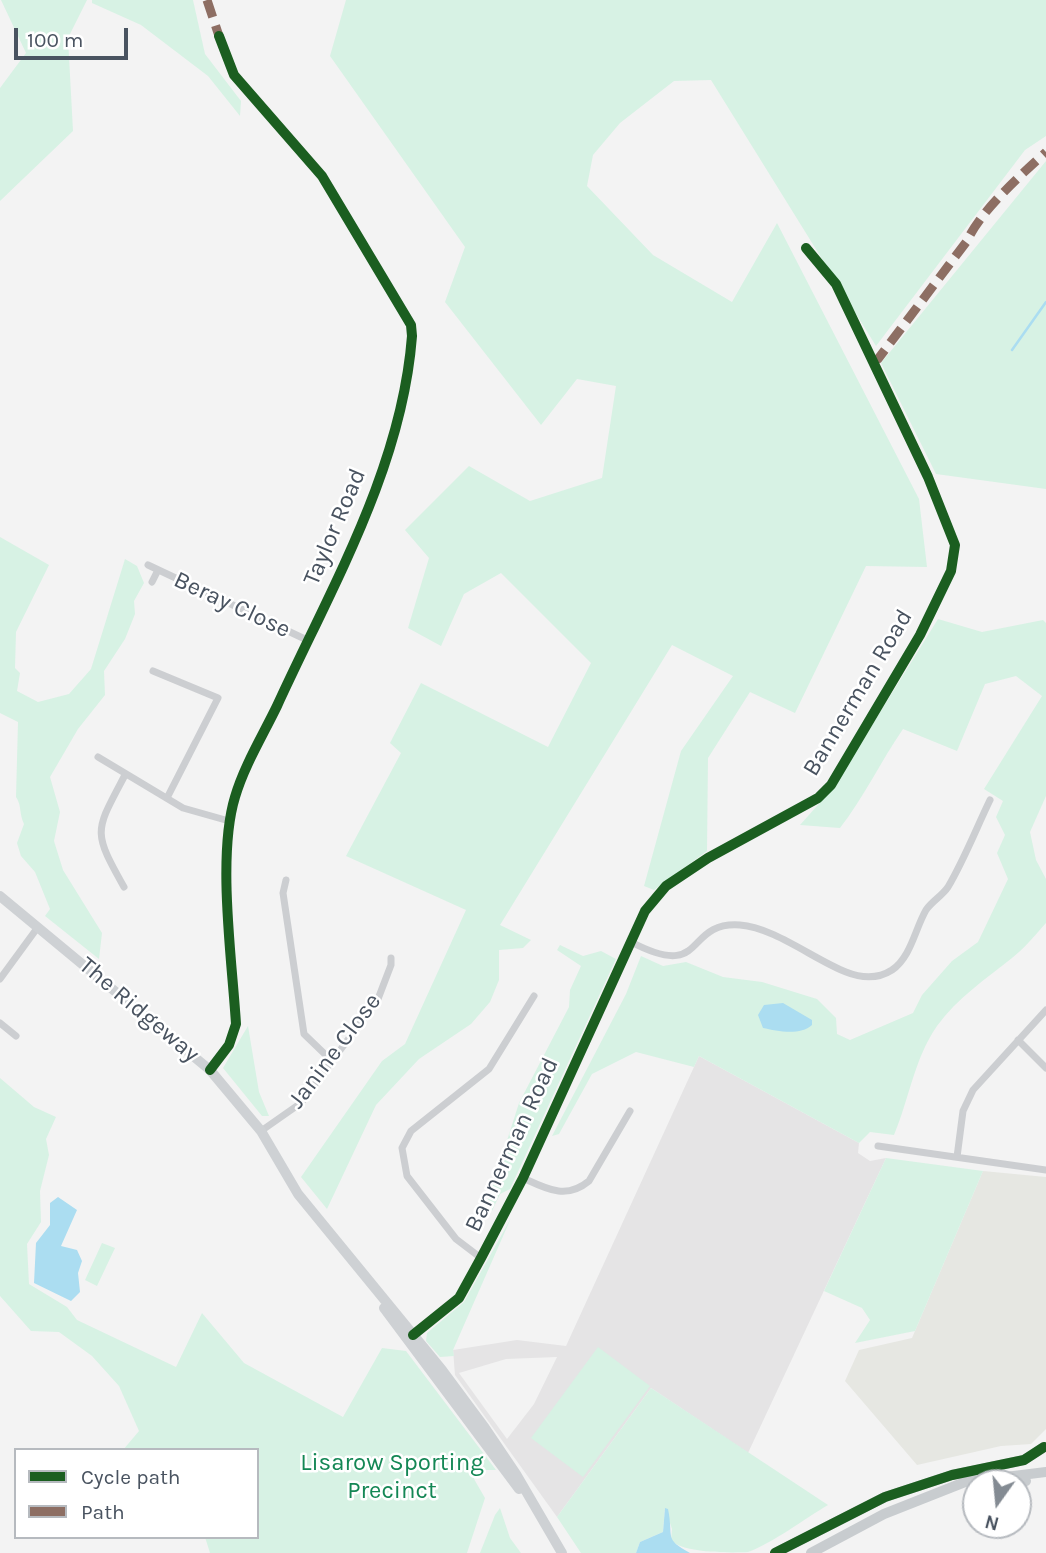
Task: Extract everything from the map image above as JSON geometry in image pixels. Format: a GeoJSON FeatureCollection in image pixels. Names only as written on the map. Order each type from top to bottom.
{"type":"FeatureCollection","features":[{"type":"Feature","properties":{"kind":"main road"},"geometry":{"type":"LineString","coordinates":[[1045,1445],[1042,1458],[1046,1465]]}},
{"type":"Feature","properties":{"kind":"main road"},"geometry":{"type":"LineString","coordinates":[[775,1553],[885,1497],[952,1475],[1024,1460],[1045,1445]]}},
{"type":"Feature","properties":{"kind":"main road"},"geometry":{"type":"LineString","coordinates":[[811,1553],[884,1514],[965,1482],[1046,1472]]}},
{"type":"Feature","properties":{"kind":"main road"},"geometry":{"type":"LineString","coordinates":[[942,1493],[962,1489]]}},
{"type":"Feature","properties":{"kind":"street","name":"Taylor Road"},"geometry":{"type":"LineString","coordinates":[[210,1070],[229,1045],[236,1024],[226,848],[235,795],[330,595],[388,457],[400,411],[411,346],[411,326],[322,176],[234,75],[219,36]]}},
{"type":"Feature","properties":{"kind":"street","name":"Bannerman Road"},"geometry":{"type":"LineString","coordinates":[[413,1335],[459,1298],[481,1258],[523,1178],[645,911],[666,886],[708,858],[818,799],[831,785],[920,635],[955,559],[949,526],[836,284],[806,248]]}},
{"type":"Feature","properties":{"kind":"street","name":"Beray Close"},"geometry":{"type":"LineString","coordinates":[[148,565],[307,640]]}},
{"type":"Feature","properties":{"kind":"street","name":"Beray Close"},"geometry":{"type":"LineString","coordinates":[[152,582],[158,570]]}},
{"type":"Feature","properties":{"kind":"street"},"geometry":{"type":"LineString","coordinates":[[153,671],[218,698],[167,798]]}},
{"type":"Feature","properties":{"kind":"street"},"geometry":{"type":"LineString","coordinates":[[98,757],[183,808],[229,821]]}},
{"type":"Feature","properties":{"kind":"street"},"geometry":{"type":"LineString","coordinates":[[124,887],[101,847],[100,827],[125,775]]}},
{"type":"Feature","properties":{"kind":"street"},"geometry":{"type":"LineString","coordinates":[[631,942],[657,955],[678,958],[706,933],[720,927],[753,927],[844,972],[866,978],[892,970],[902,960],[927,909],[948,887],[990,800]]}},
{"type":"Feature","properties":{"kind":"street"},"geometry":{"type":"LineString","coordinates":[[286,880],[283,892],[304,1034],[332,1061]]}},
{"type":"Feature","properties":{"kind":"street","name":"The Ridgeway"},"geometry":{"type":"LineString","coordinates":[[0,896],[210,1070],[261,1131],[286,1178],[442,1370],[502,1452],[562,1553]]}},
{"type":"Feature","properties":{"kind":"street"},"geometry":{"type":"LineString","coordinates":[[0,979],[38,927]]}},
{"type":"Feature","properties":{"kind":"street","name":"Janine Close"},"geometry":{"type":"LineString","coordinates":[[261,1131],[301,1103],[379,999],[391,958]]}},
{"type":"Feature","properties":{"kind":"street"},"geometry":{"type":"LineString","coordinates":[[481,1258],[456,1239],[407,1176],[402,1148],[411,1130],[489,1069],[534,996]]}},
{"type":"Feature","properties":{"kind":"street"},"geometry":{"type":"LineString","coordinates":[[957,1157],[967,1100],[979,1081],[1046,1010]]}},
{"type":"Feature","properties":{"kind":"street"},"geometry":{"type":"LineString","coordinates":[[0,1023],[16,1036]]}},
{"type":"Feature","properties":{"kind":"street"},"geometry":{"type":"LineString","coordinates":[[1018,1040],[1046,1069]]}},
{"type":"Feature","properties":{"kind":"street"},"geometry":{"type":"LineString","coordinates":[[523,1178],[553,1192],[569,1192],[580,1188],[589,1181],[630,1111]]}},
{"type":"Feature","properties":{"kind":"street"},"geometry":{"type":"LineString","coordinates":[[878,1146],[1046,1170]]}},
{"type":"Feature","properties":{"kind":"street","name":"The Ridgeway"},"geometry":{"type":"LineString","coordinates":[[362,1274],[489,1450],[540,1514]]}},
{"type":"Feature","properties":{"kind":"street"},"geometry":{"type":"LineString","coordinates":[[413,1335],[413,1347]]}},
{"type":"Feature","properties":{"kind":"street"},"geometry":{"type":"LineString","coordinates":[[442,1370],[441,1377],[448,1385],[446,1389]]}},
{"type":"Feature","properties":{"kind":"street"},"geometry":{"type":"LineString","coordinates":[[489,1450],[502,1452]]}},
{"type":"Feature","properties":{"kind":"shaded area"},"geometry":{"type":"Polygon","coordinates":[[[699,1056],[859,1143],[858,1153],[870,1161],[886,1158],[748,1453],[651,1388],[557,1517],[455,1375],[453,1350],[517,1340],[566,1346],[699,1056]],[[557,1357],[506,1359],[459,1373],[507,1439],[534,1404],[557,1357]]]}},
{"type":"Feature","properties":{"kind":"shaded area"},"geometry":{"type":"Polygon","coordinates":[[[983,1171],[1046,1177],[1046,1429],[1031,1444],[1001,1446],[917,1465],[845,1381],[859,1350],[912,1338],[983,1171]]]}},
{"type":"Feature","properties":{"kind":"green space"},"geometry":{"type":"Polygon","coordinates":[[[1,0],[87,0],[68,38],[73,131],[0,201],[0,88],[26,53],[1,0]]]}},
{"type":"Feature","properties":{"kind":"green space"},"geometry":{"type":"Polygon","coordinates":[[[92,0],[193,0],[205,54],[241,101],[240,116],[208,76],[141,25],[92,3],[92,0]]]}},
{"type":"Feature","properties":{"kind":"green space"},"geometry":{"type":"Polygon","coordinates":[[[346,0],[1046,0],[1046,136],[1025,150],[876,346],[711,80],[674,81],[620,123],[593,155],[587,186],[653,255],[732,302],[777,223],[919,499],[927,567],[866,566],[795,713],[750,692],[708,758],[707,851],[654,890],[644,886],[681,751],[733,676],[672,645],[500,925],[531,940],[523,948],[499,950],[499,980],[490,1002],[471,1024],[419,1059],[376,1105],[327,1209],[301,1177],[382,1061],[405,1044],[466,910],[346,856],[401,753],[390,743],[421,683],[548,747],[591,663],[501,573],[464,594],[441,646],[408,628],[429,558],[405,530],[469,466],[530,501],[602,478],[616,386],[577,379],[541,425],[445,302],[465,247],[330,56],[346,0]]]}},
{"type":"Feature","properties":{"kind":"green space"},"geometry":{"type":"Polygon","coordinates":[[[1046,161],[1046,489],[936,474],[881,363],[1046,161]]]}},
{"type":"Feature","properties":{"kind":"green space"},"geometry":{"type":"Polygon","coordinates":[[[0,537],[49,565],[16,632],[15,668],[20,673],[17,691],[38,702],[69,694],[91,669],[125,559],[137,566],[144,583],[134,601],[135,614],[125,639],[104,671],[105,695],[78,729],[50,777],[60,812],[54,841],[63,870],[102,933],[99,959],[45,916],[50,909],[35,872],[21,856],[17,843],[24,824],[16,797],[18,722],[0,713],[0,537]]]}},
{"type":"Feature","properties":{"kind":"green space"},"geometry":{"type":"Polygon","coordinates":[[[938,619],[982,632],[1043,620],[1046,623],[1046,796],[1030,832],[1036,860],[1046,879],[1046,923],[1017,954],[963,998],[937,1026],[917,1066],[894,1135],[870,1132],[859,1143],[699,1056],[694,1067],[636,1052],[592,1074],[559,1134],[552,1136],[626,994],[641,956],[663,966],[686,962],[723,977],[762,982],[817,999],[836,1018],[837,1034],[850,1040],[913,1013],[922,995],[952,961],[978,942],[1008,879],[997,853],[1005,835],[996,817],[1003,801],[984,789],[1042,696],[1016,676],[985,684],[957,751],[903,729],[840,828],[800,825],[833,788],[938,619]]]}},
{"type":"Feature","properties":{"kind":"green space"},"geometry":{"type":"Polygon","coordinates":[[[560,945],[583,956],[601,951],[616,959],[510,1189],[500,1194],[492,1211],[488,1200],[519,1103],[569,1007],[570,990],[581,966],[557,950],[560,945]]]}},
{"type":"Feature","properties":{"kind":"green space"},"geometry":{"type":"Polygon","coordinates":[[[248,1026],[259,1092],[269,1116],[262,1116],[223,1068],[248,1026]]]}},
{"type":"Feature","properties":{"kind":"green space","name":"Lisarow Sporting Precinct"},"geometry":{"type":"Polygon","coordinates":[[[0,1078],[34,1107],[56,1117],[46,1139],[49,1155],[40,1191],[41,1222],[27,1244],[29,1284],[67,1307],[77,1320],[176,1367],[202,1313],[244,1363],[343,1417],[382,1348],[406,1351],[496,1470],[477,1470],[474,1479],[485,1498],[467,1553],[210,1553],[206,1539],[259,1539],[259,1448],[125,1448],[139,1431],[119,1386],[92,1356],[59,1332],[31,1331],[0,1296],[0,1078]]]}},
{"type":"Feature","properties":{"kind":"green space"},"geometry":{"type":"Polygon","coordinates":[[[886,1158],[983,1171],[915,1331],[855,1343],[870,1320],[862,1308],[824,1291],[886,1158]]]}},
{"type":"Feature","properties":{"kind":"green space"},"geometry":{"type":"Polygon","coordinates":[[[511,1218],[453,1350],[454,1356],[440,1357],[426,1341],[427,1333],[464,1302],[511,1218]]]}},
{"type":"Feature","properties":{"kind":"green space"},"geometry":{"type":"Polygon","coordinates":[[[102,1243],[115,1248],[97,1286],[85,1280],[102,1243]]]}},
{"type":"Feature","properties":{"kind":"green space"},"geometry":{"type":"Polygon","coordinates":[[[598,1347],[650,1386],[583,1477],[531,1438],[598,1347]]]}},
{"type":"Feature","properties":{"kind":"green space"},"geometry":{"type":"Polygon","coordinates":[[[651,1388],[828,1505],[778,1537],[748,1552],[707,1551],[677,1544],[671,1540],[672,1529],[665,1508],[663,1532],[640,1542],[636,1553],[581,1553],[557,1517],[651,1388]]]}},
{"type":"Feature","properties":{"kind":"green space"},"geometry":{"type":"Polygon","coordinates":[[[500,1508],[510,1538],[521,1553],[480,1553],[500,1508]]]}},
{"type":"Feature","properties":{"kind":"water"},"geometry":{"type":"Polygon","coordinates":[[[783,1003],[812,1020],[812,1025],[795,1032],[763,1028],[758,1015],[764,1005],[783,1003]]]}},
{"type":"Feature","properties":{"kind":"water"},"geometry":{"type":"Polygon","coordinates":[[[58,1197],[77,1210],[61,1246],[77,1250],[82,1261],[78,1273],[80,1292],[71,1301],[34,1283],[36,1243],[50,1225],[50,1203],[58,1197]]]}},
{"type":"Feature","properties":{"kind":"water"},"geometry":{"type":"Polygon","coordinates":[[[665,1508],[668,1509],[673,1540],[690,1553],[636,1553],[640,1542],[663,1532],[665,1508]]]}},
{"type":"Feature","properties":{"kind":"waterway"},"geometry":{"type":"LineString","coordinates":[[1012,350],[1046,302]]}},
{"type":"Feature","properties":{"kind":"marked path"},"geometry":{"type":"LineString","coordinates":[[207,0],[219,36]]}},
{"type":"Feature","properties":{"kind":"marked path"},"geometry":{"type":"LineString","coordinates":[[872,362],[878,359],[982,217],[1046,152]]}},
{"type":"Feature","properties":{"kind":"cycle path"},"geometry":{"type":"LineString","coordinates":[[210,1070],[229,1045],[236,1024],[226,878],[227,848],[235,797],[249,762],[341,572],[379,480],[406,385],[412,336],[411,325],[322,176],[234,75],[219,36]]}},
{"type":"Feature","properties":{"kind":"cycle path"},"geometry":{"type":"LineString","coordinates":[[413,1335],[459,1298],[481,1258],[523,1178],[645,911],[666,886],[708,858],[818,798],[831,785],[920,635],[951,571],[955,545],[928,477],[836,284],[806,248]]}},
{"type":"Feature","properties":{"kind":"cycle path"},"geometry":{"type":"LineString","coordinates":[[775,1553],[885,1497],[952,1475],[1024,1460],[1044,1447]]}}]}
